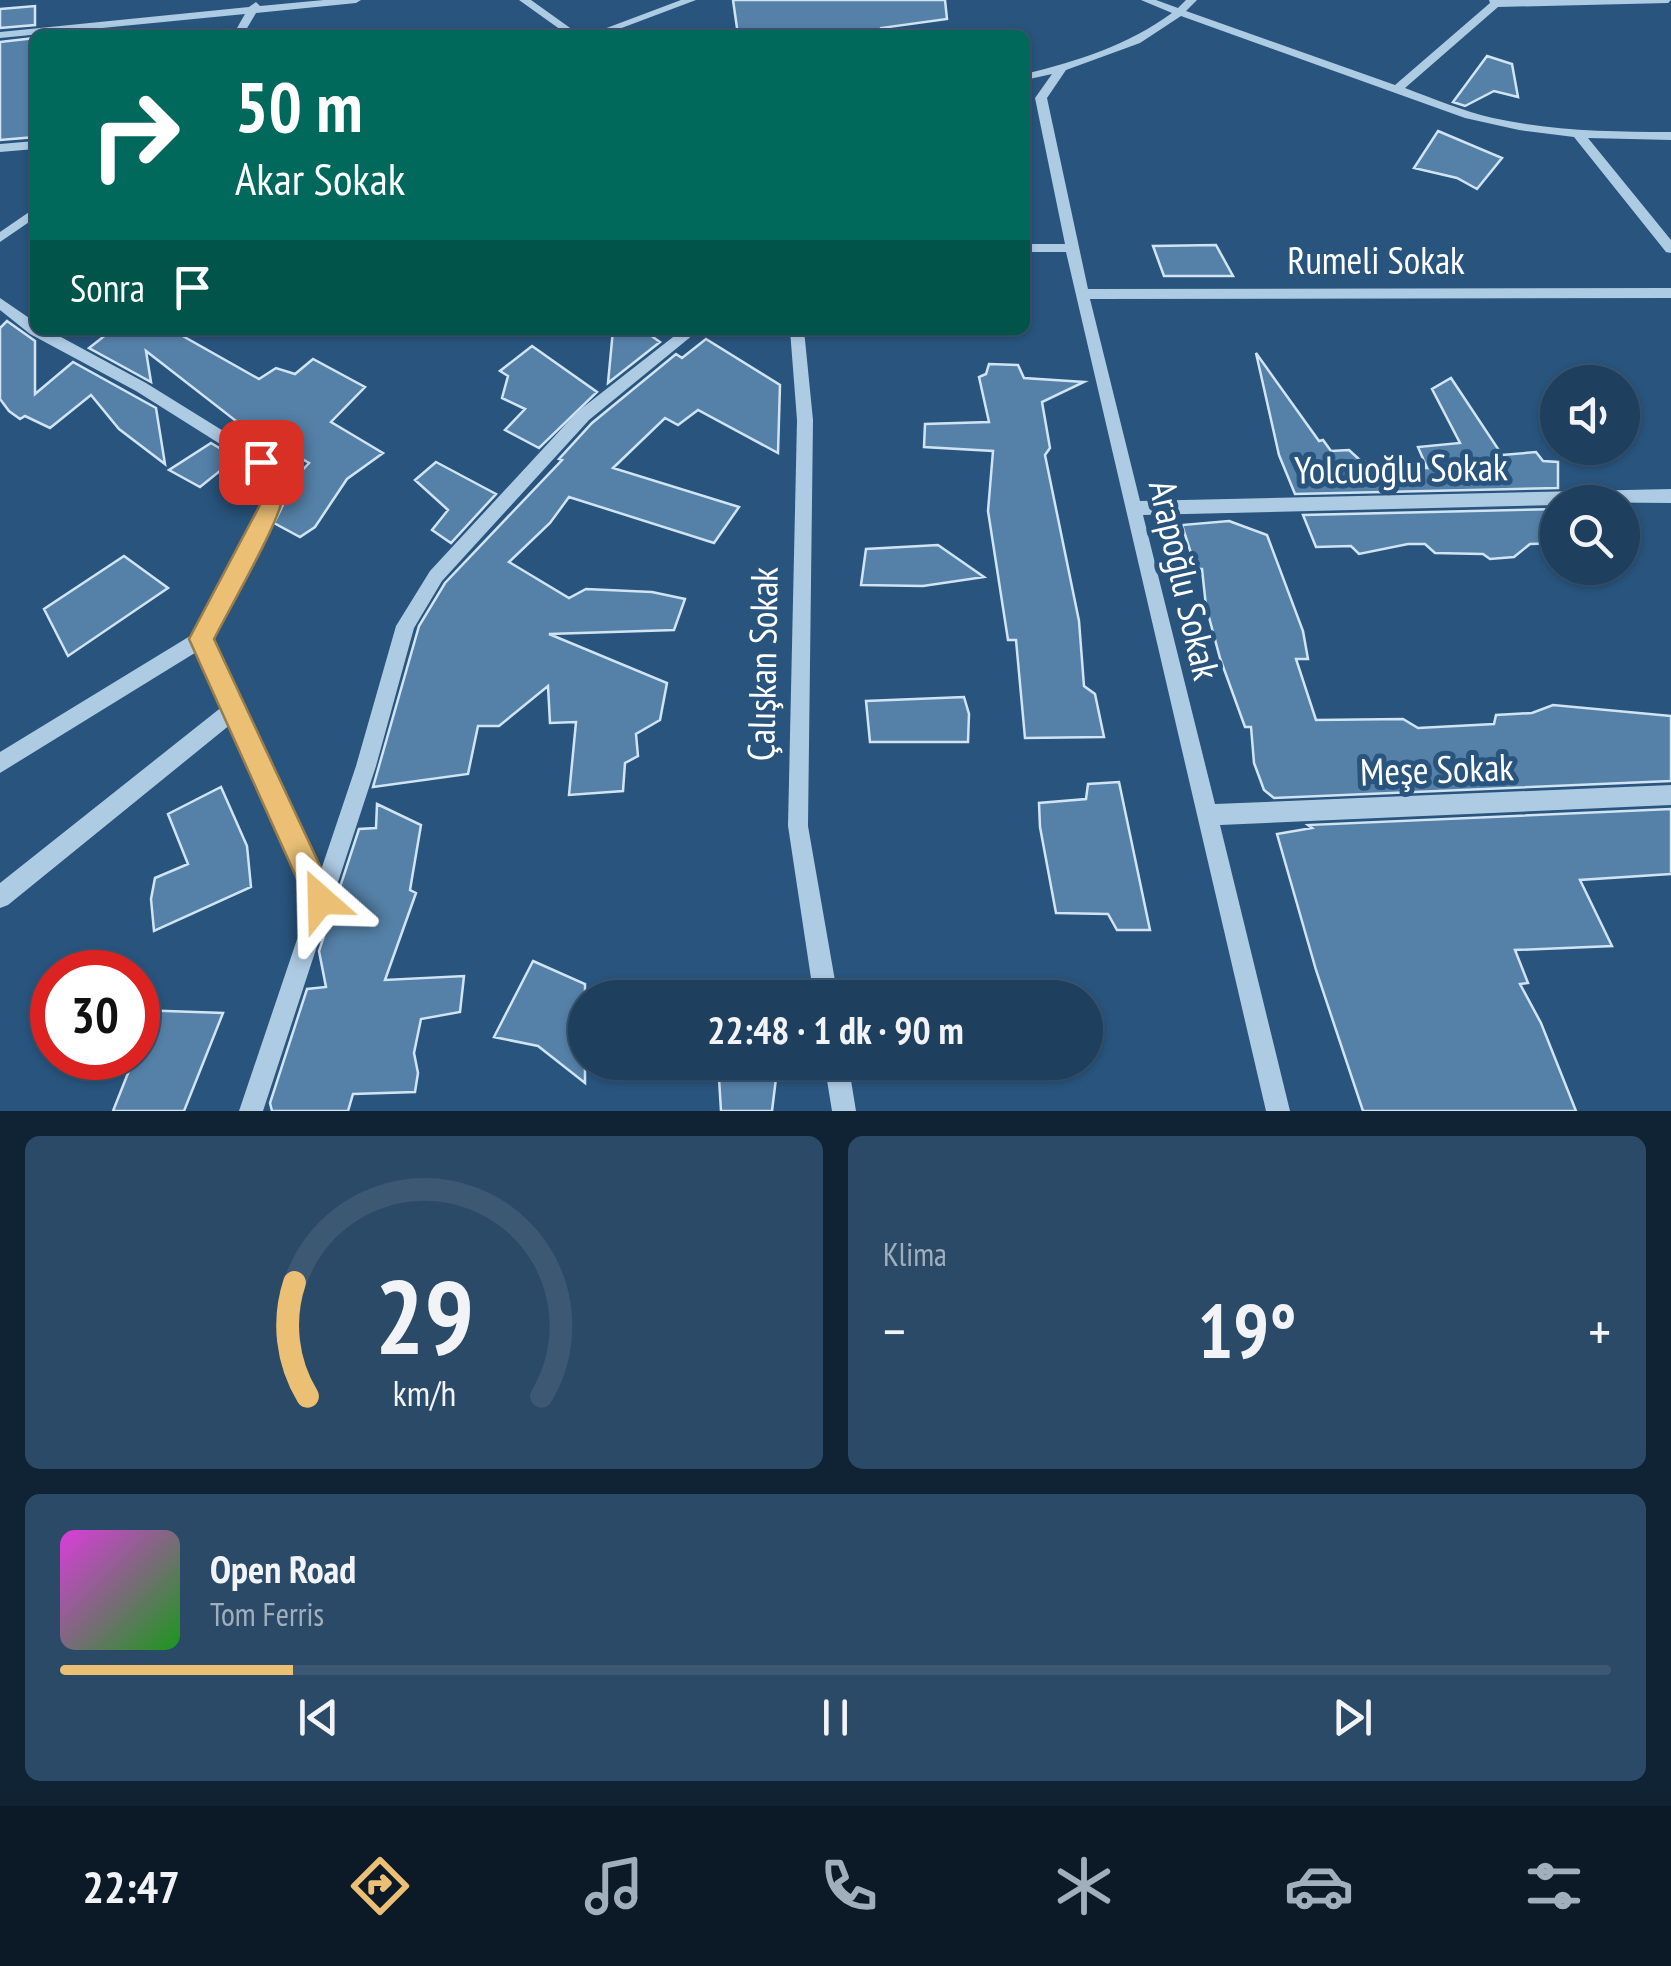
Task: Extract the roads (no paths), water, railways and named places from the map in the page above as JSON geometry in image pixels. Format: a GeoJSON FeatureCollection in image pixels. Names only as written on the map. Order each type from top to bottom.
{"type":"FeatureCollection","features":[{"type":"Feature","properties":{"kind":"street"},"geometry":{"type":"LineString","coordinates":[[51,30],[256,6],[356,0]]}},
{"type":"Feature","properties":{"kind":"street"},"geometry":{"type":"LineString","coordinates":[[524,0],[568,30]]}},
{"type":"Feature","properties":{"kind":"street"},"geometry":{"type":"LineString","coordinates":[[607,30],[691,0]]}},
{"type":"Feature","properties":{"kind":"street"},"geometry":{"type":"LineString","coordinates":[[1146,0],[1521,129],[1580,136],[1671,136]]}},
{"type":"Feature","properties":{"kind":"street"},"geometry":{"type":"LineString","coordinates":[[1030,76],[1062,69],[1122,46],[1181,12],[1192,0]]}},
{"type":"Feature","properties":{"kind":"street"},"geometry":{"type":"LineString","coordinates":[[1397,89],[1495,2],[1668,0]]}},
{"type":"Feature","properties":{"kind":"street"},"geometry":{"type":"LineString","coordinates":[[241,30],[256,6]]}},
{"type":"Feature","properties":{"kind":"street"},"geometry":{"type":"LineString","coordinates":[[0,36],[30,32]]}},
{"type":"Feature","properties":{"kind":"street","name":"Arapoğlu Sokak"},"geometry":{"type":"LineString","coordinates":[[1062,69],[1041,98],[1072,248],[1278,1111]]}},
{"type":"Feature","properties":{"kind":"street"},"geometry":{"type":"LineString","coordinates":[[1580,136],[1671,249]]}},
{"type":"Feature","properties":{"kind":"street"},"geometry":{"type":"LineString","coordinates":[[0,148],[30,146]]}},
{"type":"Feature","properties":{"kind":"street"},"geometry":{"type":"LineString","coordinates":[[0,238],[30,216]]}},
{"type":"Feature","properties":{"kind":"street"},"geometry":{"type":"LineString","coordinates":[[1030,248],[1072,248]]}},
{"type":"Feature","properties":{"kind":"street","name":"Rumeli Sokak"},"geometry":{"type":"LineString","coordinates":[[1082,294],[1671,293]]}},
{"type":"Feature","properties":{"kind":"street"},"geometry":{"type":"LineString","coordinates":[[0,303],[30,326]]}},
{"type":"Feature","properties":{"kind":"street"},"geometry":{"type":"LineString","coordinates":[[0,763],[202,639],[272,503],[271,474],[261,462],[140,387],[44,335]]}},
{"type":"Feature","properties":{"kind":"street"},"geometry":{"type":"LineString","coordinates":[[251,1111],[366,766],[405,626],[436,576],[583,416],[686,335]]}},
{"type":"Feature","properties":{"kind":"street","name":"Çalışkan Sokak"},"geometry":{"type":"LineString","coordinates":[[797,335],[804,420],[798,826],[823,980]]}},
{"type":"Feature","properties":{"kind":"street","name":"Yolcuoğlu Sokak"},"geometry":{"type":"LineString","coordinates":[[1133,508],[1671,496]]}},
{"type":"Feature","properties":{"kind":"street"},"geometry":{"type":"LineString","coordinates":[[202,639],[321,900]]}},
{"type":"Feature","properties":{"kind":"street"},"geometry":{"type":"LineString","coordinates":[[0,897],[234,708]]}},
{"type":"Feature","properties":{"kind":"street","name":"Meşe Sokak"},"geometry":{"type":"LineString","coordinates":[[1206,814],[1671,795]]}},
{"type":"Feature","properties":{"kind":"street"},"geometry":{"type":"LineString","coordinates":[[839,1080],[844,1111]]}}]}
